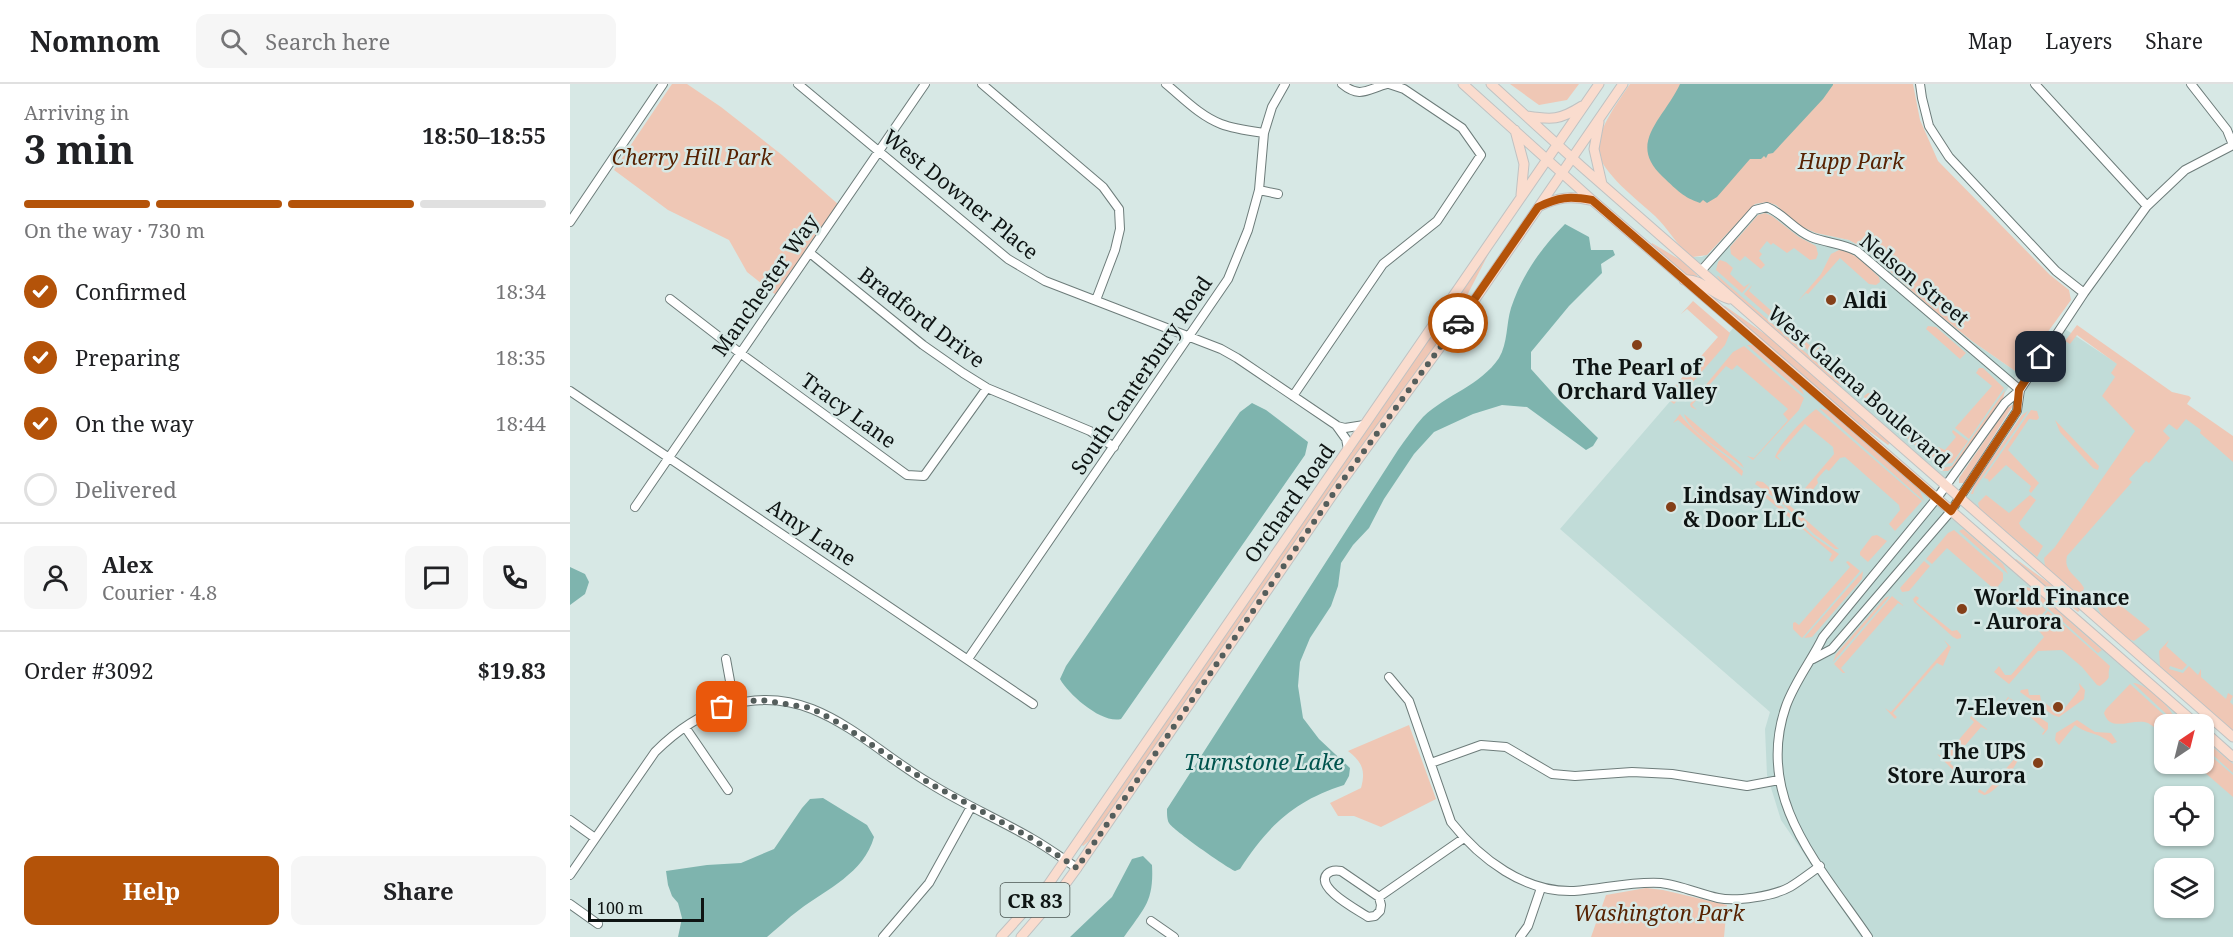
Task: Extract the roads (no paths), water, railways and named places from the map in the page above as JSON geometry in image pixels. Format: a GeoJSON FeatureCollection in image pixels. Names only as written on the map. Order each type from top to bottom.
{"type":"FeatureCollection","features":[{"type":"Feature","properties":{"kind":"main road","name":"West Galena Boulevard"},"geometry":{"type":"LineString","coordinates":[[1463,84],[1592,200],[2184,714]]}},
{"type":"Feature","properties":{"kind":"main road","name":"West Galena Boulevard"},"geometry":{"type":"LineString","coordinates":[[1491,84],[2233,737]]}},
{"type":"Feature","properties":{"kind":"main road","name":"Orchard Road"},"geometry":{"type":"LineString","coordinates":[[1001,937],[1048,885],[1599,84]]}},
{"type":"Feature","properties":{"kind":"main road","name":"Orchard Road"},"geometry":{"type":"LineString","coordinates":[[1021,937],[1077,868],[1340,484],[1470,307],[1623,84]]}},
{"type":"Feature","properties":{"kind":"main road"},"geometry":{"type":"LineString","coordinates":[[1526,115],[1552,120],[1586,103]]}},
{"type":"Feature","properties":{"kind":"main road"},"geometry":{"type":"LineString","coordinates":[[1600,118],[1594,149],[1602,184]]}},
{"type":"Feature","properties":{"kind":"main road"},"geometry":{"type":"LineString","coordinates":[[1515,130],[1524,164],[1521,197]]}},
{"type":"Feature","properties":{"kind":"main road"},"geometry":{"type":"LineString","coordinates":[[1538,207],[1566,196],[1592,200]]}},
{"type":"Feature","properties":{"kind":"main road"},"geometry":{"type":"LineString","coordinates":[[1684,280],[1699,281],[1717,295],[1734,300]]}},
{"type":"Feature","properties":{"kind":"main road"},"geometry":{"type":"LineString","coordinates":[[2214,740],[2233,757]]}},
{"type":"Feature","properties":{"kind":"street"},"geometry":{"type":"LineString","coordinates":[[570,222],[663,84]]}},
{"type":"Feature","properties":{"kind":"street","name":"West Downer Place"},"geometry":{"type":"LineString","coordinates":[[798,84],[1008,259],[1045,281],[1190,336],[1237,358],[1336,425],[1346,439],[1348,449]]}},
{"type":"Feature","properties":{"kind":"street","name":"Manchester Way"},"geometry":{"type":"LineString","coordinates":[[634,507],[670,458],[925,84]]}},
{"type":"Feature","properties":{"kind":"street"},"geometry":{"type":"LineString","coordinates":[[982,84],[1103,187],[1119,209],[1120,229],[1115,250],[1096,300]]}},
{"type":"Feature","properties":{"kind":"street"},"geometry":{"type":"LineString","coordinates":[[1166,84],[1213,120],[1264,134]]}},
{"type":"Feature","properties":{"kind":"street","name":"South Canterbury Road"},"geometry":{"type":"LineString","coordinates":[[968,659],[1228,279],[1248,230],[1259,190],[1264,134],[1272,107],[1285,84]]}},
{"type":"Feature","properties":{"kind":"street"},"geometry":{"type":"LineString","coordinates":[[1293,396],[1383,264],[1437,221],[1481,155],[1462,128],[1404,89],[1388,84],[1364,92],[1349,90],[1342,84]]}},
{"type":"Feature","properties":{"kind":"street"},"geometry":{"type":"LineString","coordinates":[[1920,84],[1929,126],[1949,157],[2056,271],[2084,293]]}},
{"type":"Feature","properties":{"kind":"street"},"geometry":{"type":"LineString","coordinates":[[2035,84],[2147,206]]}},
{"type":"Feature","properties":{"kind":"street"},"geometry":{"type":"LineString","coordinates":[[1868,937],[1787,812],[1776,757],[1782,721],[1792,692],[1823,637],[1937,498],[2005,403],[2019,390],[2084,293],[2147,206],[2186,170],[2233,145],[2227,130],[2191,84]]}},
{"type":"Feature","properties":{"kind":"street"},"geometry":{"type":"LineString","coordinates":[[1259,190],[1278,194]]}},
{"type":"Feature","properties":{"kind":"street","name":"Nelson Street"},"geometry":{"type":"LineString","coordinates":[[1701,271],[1755,210],[1767,207],[1778,213],[1798,231],[1857,250],[2019,390]]}},
{"type":"Feature","properties":{"kind":"street","name":"Bradford Drive"},"geometry":{"type":"LineString","coordinates":[[810,253],[923,345],[987,388],[1090,431],[1114,447]]}},
{"type":"Feature","properties":{"kind":"street","name":"Tracy Lane"},"geometry":{"type":"LineString","coordinates":[[670,299],[907,475],[924,476],[987,388]]}},
{"type":"Feature","properties":{"kind":"street"},"geometry":{"type":"LineString","coordinates":[[1812,659],[1832,649],[1951,511],[2017,411],[2019,390]]}},
{"type":"Feature","properties":{"kind":"street","name":"Amy Lane"},"geometry":{"type":"LineString","coordinates":[[570,391],[1033,704]]}},
{"type":"Feature","properties":{"kind":"street"},"geometry":{"type":"LineString","coordinates":[[1336,425],[1345,428],[1364,425]]}},
{"type":"Feature","properties":{"kind":"street"},"geometry":{"type":"LineString","coordinates":[[726,658],[734,703]]}},
{"type":"Feature","properties":{"kind":"street"},"geometry":{"type":"LineString","coordinates":[[1389,677],[1409,701],[1451,822],[1464,838],[1504,871],[1541,888],[1572,891],[1629,884],[1662,883],[1722,899],[1752,898],[1788,888],[1820,866]]}},
{"type":"Feature","properties":{"kind":"street"},"geometry":{"type":"LineString","coordinates":[[570,875],[656,752],[685,727],[710,712],[734,703],[761,700],[811,708],[839,723],[929,783],[1031,838],[1077,868]]}},
{"type":"Feature","properties":{"kind":"street"},"geometry":{"type":"LineString","coordinates":[[685,727],[728,790]]}},
{"type":"Feature","properties":{"kind":"street"},"geometry":{"type":"LineString","coordinates":[[1431,763],[1480,745],[1506,747],[1552,774],[1575,776],[1632,772],[1672,774],[1747,786],[1779,780]]}},
{"type":"Feature","properties":{"kind":"street"},"geometry":{"type":"LineString","coordinates":[[883,937],[929,883],[971,807]]}},
{"type":"Feature","properties":{"kind":"street"},"geometry":{"type":"LineString","coordinates":[[570,820],[595,838]]}},
{"type":"Feature","properties":{"kind":"street"},"geometry":{"type":"LineString","coordinates":[[1379,897],[1464,838]]}},
{"type":"Feature","properties":{"kind":"street"},"geometry":{"type":"LineString","coordinates":[[1334,870],[1341,871],[1379,897],[1380,911],[1375,916],[1368,917],[1330,891],[1324,879],[1334,870]]}},
{"type":"Feature","properties":{"kind":"street"},"geometry":{"type":"LineString","coordinates":[[1520,937],[1528,926],[1541,888]]}},
{"type":"Feature","properties":{"kind":"street"},"geometry":{"type":"LineString","coordinates":[[570,904],[598,924]]}},
{"type":"Feature","properties":{"kind":"street"},"geometry":{"type":"LineString","coordinates":[[1151,921],[1174,937]]}},
{"type":"Feature","properties":{"kind":"water"},"geometry":{"type":"Polygon","coordinates":[[[1680,84],[1833,85],[1773,153],[1768,154],[1766,158],[1764,156],[1761,159],[1750,159],[1717,197],[1707,203],[1703,200],[1700,203],[1681,193],[1663,177],[1652,165],[1648,153],[1648,142],[1652,131],[1680,84]]]}},
{"type":"Feature","properties":{"kind":"water","name":"Turnstone Lake"},"geometry":{"type":"Polygon","coordinates":[[[1565,224],[1589,237],[1591,250],[1613,250],[1615,255],[1601,264],[1602,273],[1569,306],[1531,352],[1531,369],[1598,438],[1593,446],[1586,450],[1527,407],[1502,405],[1473,414],[1434,432],[1414,454],[1384,499],[1369,528],[1353,545],[1341,563],[1338,586],[1331,606],[1310,638],[1300,662],[1298,686],[1303,718],[1319,739],[1350,768],[1349,776],[1344,785],[1326,791],[1284,816],[1261,840],[1240,869],[1235,871],[1173,827],[1168,822],[1167,809],[1410,433],[1432,409],[1473,383],[1499,358],[1504,346],[1511,308],[1521,284],[1540,252],[1565,224]]]}},
{"type":"Feature","properties":{"kind":"water"},"geometry":{"type":"Polygon","coordinates":[[[1252,403],[1266,410],[1308,442],[1305,455],[1121,719],[1113,719],[1096,713],[1064,686],[1060,679],[1066,666],[1240,412],[1252,403]]]}},
{"type":"Feature","properties":{"kind":"water"},"geometry":{"type":"Polygon","coordinates":[[[570,567],[585,574],[589,582],[585,594],[570,605],[570,567]]]}},
{"type":"Feature","properties":{"kind":"water"},"geometry":{"type":"Polygon","coordinates":[[[823,798],[867,825],[874,837],[862,861],[853,870],[767,937],[678,937],[682,918],[678,903],[672,896],[668,885],[666,871],[741,863],[774,849],[810,799],[823,798]]]}},
{"type":"Feature","properties":{"kind":"water"},"geometry":{"type":"Polygon","coordinates":[[[1143,856],[1152,865],[1151,888],[1146,904],[1124,937],[1070,937],[1112,897],[1132,859],[1143,856]]]}},
{"type":"Feature","properties":{"kind":"place","name":"Aldi"},"geometry":{"type":"Point","coordinates":[1831,300]}},
{"type":"Feature","properties":{"kind":"place","name":"The Pearl of Orchard Valley"},"geometry":{"type":"Point","coordinates":[1637,345]}},
{"type":"Feature","properties":{"kind":"place","name":"Lindsay Window & Door LLC"},"geometry":{"type":"Point","coordinates":[1671,507]}},
{"type":"Feature","properties":{"kind":"place","name":"World Finance - Aurora"},"geometry":{"type":"Point","coordinates":[1962,609]}},
{"type":"Feature","properties":{"kind":"place","name":"7-Eleven"},"geometry":{"type":"Point","coordinates":[2058,707]}},
{"type":"Feature","properties":{"kind":"place","name":"The UPS Store Aurora"},"geometry":{"type":"Point","coordinates":[2038,763]}},
{"type":"Feature","properties":{"kind":"park label","name":"Cherry Hill Park"},"geometry":{"type":"Point","coordinates":[692,157]}},
{"type":"Feature","properties":{"kind":"park label","name":"Hupp Park"},"geometry":{"type":"Point","coordinates":[1851,161]}},
{"type":"Feature","properties":{"kind":"park label","name":"Washington Park"},"geometry":{"type":"Point","coordinates":[1659,913]}}]}
